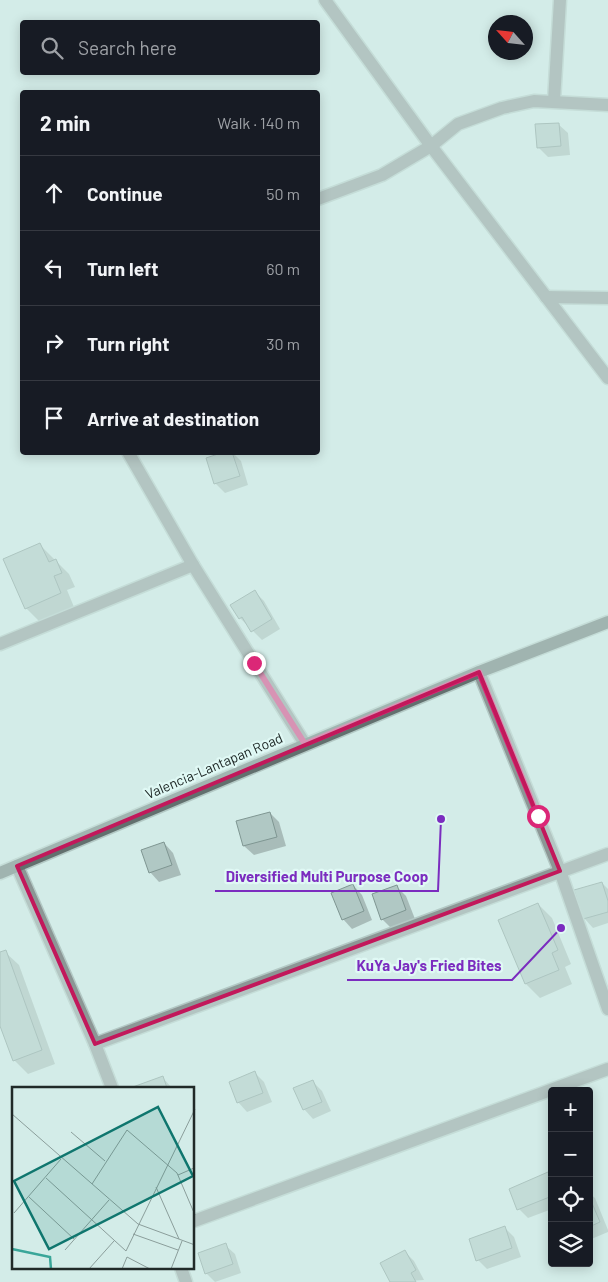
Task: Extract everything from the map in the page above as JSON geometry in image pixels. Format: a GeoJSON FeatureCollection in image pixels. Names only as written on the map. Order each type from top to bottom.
{"type":"FeatureCollection","features":[{"type":"Feature","properties":{"kind":"main road","name":"Valencia-Lantapan Road"},"geometry":{"type":"LineString","coordinates":[[0,873],[479,672],[608,622]]}},
{"type":"Feature","properties":{"kind":"street"},"geometry":{"type":"LineString","coordinates":[[325,0],[431,146],[608,378]]}},
{"type":"Feature","properties":{"kind":"street"},"geometry":{"type":"LineString","coordinates":[[554,100],[560,0]]}},
{"type":"Feature","properties":{"kind":"street"},"geometry":{"type":"LineString","coordinates":[[320,199],[382,175],[431,146],[458,124],[502,108],[534,101],[554,100],[608,105]]}},
{"type":"Feature","properties":{"kind":"street"},"geometry":{"type":"LineString","coordinates":[[546,297],[608,298]]}},
{"type":"Feature","properties":{"kind":"street"},"geometry":{"type":"LineString","coordinates":[[130,455],[193,565],[305,744]]}},
{"type":"Feature","properties":{"kind":"street"},"geometry":{"type":"LineString","coordinates":[[0,644],[193,565]]}},
{"type":"Feature","properties":{"kind":"street"},"geometry":{"type":"LineString","coordinates":[[479,672],[560,871],[608,1009]]}},
{"type":"Feature","properties":{"kind":"street"},"geometry":{"type":"LineString","coordinates":[[95,1044],[608,854]]}},
{"type":"Feature","properties":{"kind":"street"},"geometry":{"type":"LineString","coordinates":[[17,866],[95,1044],[112,1087]]}},
{"type":"Feature","properties":{"kind":"street"},"geometry":{"type":"LineString","coordinates":[[195,1221],[608,1069]]}},
{"type":"Feature","properties":{"kind":"street"},"geometry":{"type":"LineString","coordinates":[[182,1270],[186,1282]]}},
{"type":"Feature","properties":{"kind":"highlighted area"},"geometry":{"type":"Polygon","coordinates":[[[479,672],[560,871],[95,1044],[17,866],[479,672]]]}},
{"type":"Feature","properties":{"kind":"building"},"geometry":{"type":"Polygon","coordinates":[[[559,123],[561,146],[537,148],[535,124],[559,123]]]}},
{"type":"Feature","properties":{"kind":"building"},"geometry":{"type":"Polygon","coordinates":[[[215,455],[233,455],[240,476],[214,484],[206,458],[215,455]]]}},
{"type":"Feature","properties":{"kind":"building"},"geometry":{"type":"Polygon","coordinates":[[[40,543],[49,562],[56,559],[62,573],[54,576],[61,593],[25,609],[3,559],[40,543]]]}},
{"type":"Feature","properties":{"kind":"building"},"geometry":{"type":"Polygon","coordinates":[[[255,590],[272,619],[251,632],[242,617],[239,619],[230,605],[255,590]]]}},
{"type":"Feature","properties":{"kind":"building"},"geometry":{"type":"Polygon","coordinates":[[[270,812],[277,837],[243,846],[236,821],[270,812]]]}},
{"type":"Feature","properties":{"kind":"building"},"geometry":{"type":"Polygon","coordinates":[[[164,842],[172,865],[149,873],[141,850],[164,842]]]}},
{"type":"Feature","properties":{"kind":"building"},"geometry":{"type":"Polygon","coordinates":[[[602,882],[608,901],[608,912],[583,919],[574,890],[602,882]]]}},
{"type":"Feature","properties":{"kind":"building"},"geometry":{"type":"Polygon","coordinates":[[[353,884],[364,911],[342,920],[331,893],[353,884]]]}},
{"type":"Feature","properties":{"kind":"building"},"geometry":{"type":"Polygon","coordinates":[[[397,885],[406,910],[381,920],[372,894],[397,885]]]}},
{"type":"Feature","properties":{"kind":"building"},"geometry":{"type":"Polygon","coordinates":[[[538,903],[558,950],[552,953],[559,970],[525,984],[498,920],[538,903]]]}},
{"type":"Feature","properties":{"kind":"building"},"geometry":{"type":"Polygon","coordinates":[[[6,950],[42,1050],[13,1061],[0,1026],[0,952],[6,950]]]}},
{"type":"Feature","properties":{"kind":"building"},"geometry":{"type":"Polygon","coordinates":[[[255,1071],[263,1093],[237,1103],[229,1082],[255,1071]]]}},
{"type":"Feature","properties":{"kind":"building"},"geometry":{"type":"Polygon","coordinates":[[[163,1076],[167,1087],[133,1087],[163,1076]]]}},
{"type":"Feature","properties":{"kind":"building"},"geometry":{"type":"Polygon","coordinates":[[[313,1080],[322,1102],[303,1110],[293,1088],[313,1080]]]}},
{"type":"Feature","properties":{"kind":"building"},"geometry":{"type":"Polygon","coordinates":[[[548,1172],[548,1198],[517,1210],[509,1189],[548,1172]]]}},
{"type":"Feature","properties":{"kind":"building"},"geometry":{"type":"Polygon","coordinates":[[[593,1205],[600,1222],[593,1225],[593,1205]]]}},
{"type":"Feature","properties":{"kind":"building"},"geometry":{"type":"Polygon","coordinates":[[[505,1226],[512,1248],[476,1261],[469,1239],[505,1226]]]}},
{"type":"Feature","properties":{"kind":"building"},"geometry":{"type":"Polygon","coordinates":[[[226,1243],[233,1264],[205,1274],[198,1253],[226,1243]]]}},
{"type":"Feature","properties":{"kind":"building"},"geometry":{"type":"Polygon","coordinates":[[[405,1250],[416,1270],[411,1273],[416,1282],[390,1282],[380,1263],[405,1250]]]}},
{"type":"Feature","properties":{"kind":"place","name":"Diversified Multi Purpose Coop"},"geometry":{"type":"Point","coordinates":[441,819]}},
{"type":"Feature","properties":{"kind":"place","name":"KuYa Jay's Fried Bites"},"geometry":{"type":"Point","coordinates":[561,928]}},
{"type":"Feature","properties":{"kind":"route"},"geometry":{"type":"LineString","coordinates":[[254,663],[305,744],[479,672],[538,816]]}}]}
